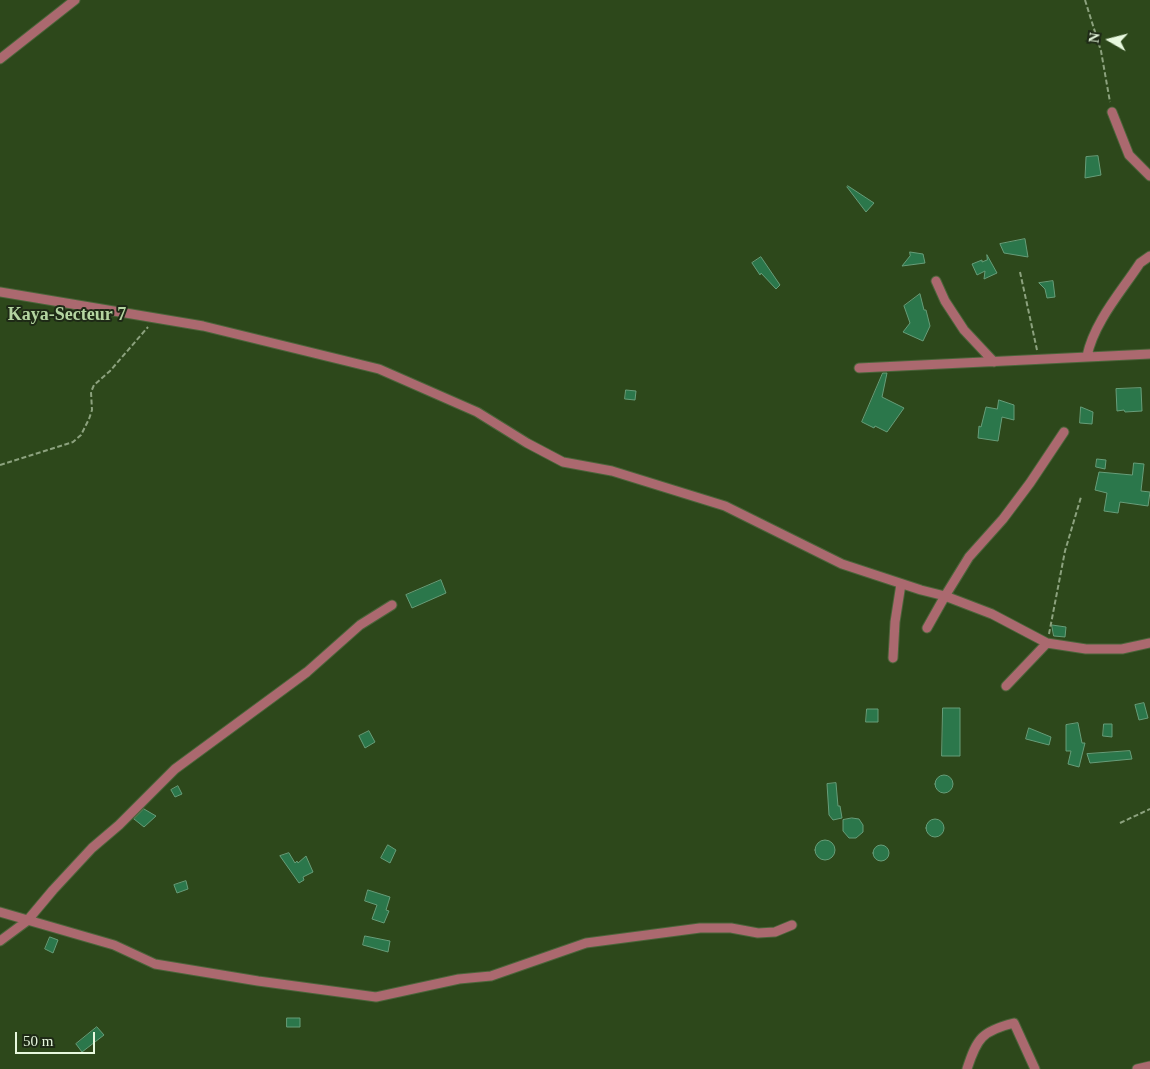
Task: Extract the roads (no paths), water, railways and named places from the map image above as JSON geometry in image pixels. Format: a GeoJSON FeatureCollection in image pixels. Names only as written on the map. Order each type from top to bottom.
{"type":"FeatureCollection","features":[{"type":"Feature","properties":{"kind":"street"},"geometry":{"type":"LineString","coordinates":[[0,59],[75,0]]}},
{"type":"Feature","properties":{"kind":"street"},"geometry":{"type":"LineString","coordinates":[[1112,112],[1129,155],[1150,176]]}},
{"type":"Feature","properties":{"kind":"street"},"geometry":{"type":"LineString","coordinates":[[1087,356],[1090,341],[1099,324],[1140,263],[1150,256]]}},
{"type":"Feature","properties":{"kind":"street"},"geometry":{"type":"LineString","coordinates":[[936,281],[945,301],[964,330],[994,362]]}},
{"type":"Feature","properties":{"kind":"street"},"geometry":{"type":"LineString","coordinates":[[0,292],[203,326],[379,369],[477,412],[526,443],[563,462],[612,471],[725,506],[842,564],[944,596],[992,614],[1047,643],[1086,649],[1122,649],[1150,643]]}},
{"type":"Feature","properties":{"kind":"street"},"geometry":{"type":"LineString","coordinates":[[859,368],[1150,354]]}},
{"type":"Feature","properties":{"kind":"street"},"geometry":{"type":"LineString","coordinates":[[927,628],[944,596],[969,557],[1003,519],[1030,484],[1064,432]]}},
{"type":"Feature","properties":{"kind":"street"},"geometry":{"type":"LineString","coordinates":[[893,658],[895,622],[901,584]]}},
{"type":"Feature","properties":{"kind":"street"},"geometry":{"type":"LineString","coordinates":[[0,941],[27,921],[92,848],[119,825],[175,770],[306,672],[360,625],[392,605]]}},
{"type":"Feature","properties":{"kind":"street"},"geometry":{"type":"LineString","coordinates":[[1006,686],[1047,643]]}},
{"type":"Feature","properties":{"kind":"street"},"geometry":{"type":"LineString","coordinates":[[0,912],[114,945],[155,964],[258,981],[376,997],[459,979],[491,976],[586,943],[700,928],[731,928],[758,933],[775,932],[792,925]]}},
{"type":"Feature","properties":{"kind":"street"},"geometry":{"type":"LineString","coordinates":[[967,1069],[978,1041],[993,1028],[1014,1023],[1035,1069]]}},
{"type":"Feature","properties":{"kind":"street"},"geometry":{"type":"LineString","coordinates":[[1137,1069],[1150,1066]]}},
{"type":"Feature","properties":{"kind":"district","name":"Kaya-Secteur 7"},"geometry":{"type":"Point","coordinates":[67,315]}}]}
